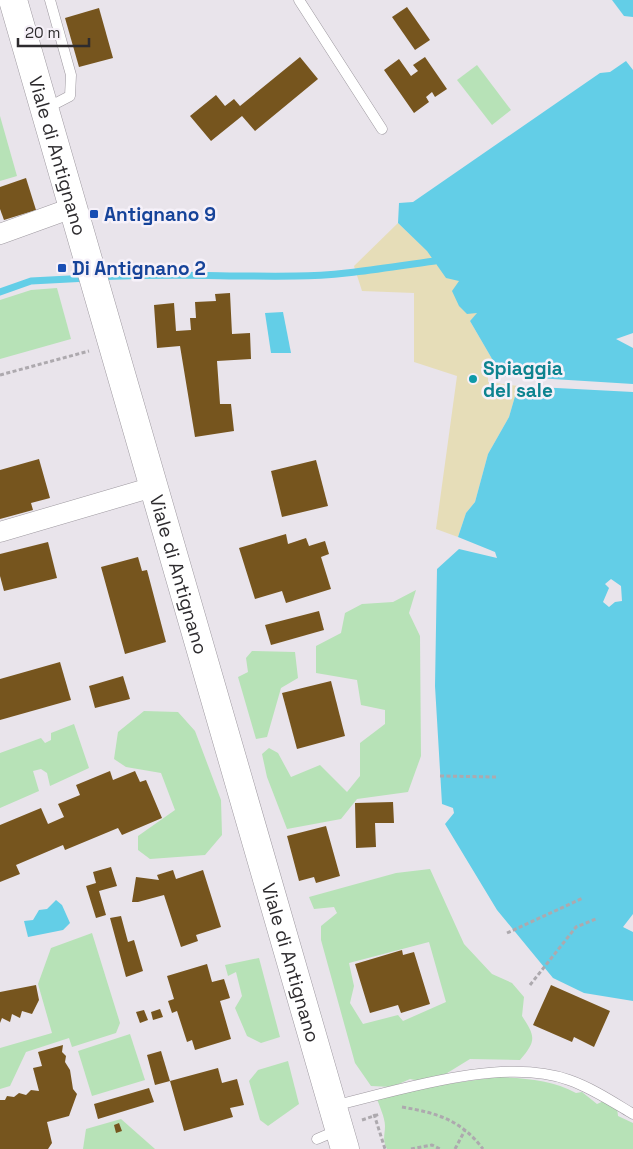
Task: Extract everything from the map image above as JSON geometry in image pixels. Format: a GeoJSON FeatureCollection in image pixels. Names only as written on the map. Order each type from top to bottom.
{"type":"FeatureCollection","features":[{"type":"Feature","properties":{"kind":"main road","name":"Viale di Antignano"},"geometry":{"type":"LineString","coordinates":[[12,0],[161,519],[277,910],[334,1131]]}},
{"type":"Feature","properties":{"kind":"street"},"geometry":{"type":"LineString","coordinates":[[0,234],[72,208]]}},
{"type":"Feature","properties":{"kind":"street"},"geometry":{"type":"LineString","coordinates":[[0,532],[152,487]]}},
{"type":"Feature","properties":{"kind":"lane"},"geometry":{"type":"LineString","coordinates":[[44,109],[70,96],[71,76],[50,0]]}},
{"type":"Feature","properties":{"kind":"lane"},"geometry":{"type":"LineString","coordinates":[[299,0],[382,129]]}},
{"type":"Feature","properties":{"kind":"lane"},"geometry":{"type":"LineString","coordinates":[[334,1131],[362,1099],[489,1072],[528,1071],[568,1080],[607,1098],[633,1114]]}},
{"type":"Feature","properties":{"kind":"path"},"geometry":{"type":"LineString","coordinates":[[0,375],[77,354]]}},
{"type":"Feature","properties":{"kind":"path"},"geometry":{"type":"LineString","coordinates":[[440,776],[496,777]]}},
{"type":"Feature","properties":{"kind":"path"},"geometry":{"type":"LineString","coordinates":[[507,934],[583,898]]}},
{"type":"Feature","properties":{"kind":"path"},"geometry":{"type":"LineString","coordinates":[[530,985],[576,928],[596,919]]}},
{"type":"Feature","properties":{"kind":"path"},"geometry":{"type":"LineString","coordinates":[[362,1099],[374,1116],[385,1149]]}},
{"type":"Feature","properties":{"kind":"path"},"geometry":{"type":"LineString","coordinates":[[401,1107],[434,1112],[465,1130],[483,1149]]}},
{"type":"Feature","properties":{"kind":"path"},"geometry":{"type":"LineString","coordinates":[[334,1131],[383,1113]]}},
{"type":"Feature","properties":{"kind":"path"},"geometry":{"type":"LineString","coordinates":[[455,1149],[465,1130]]}},
{"type":"Feature","properties":{"kind":"path"},"geometry":{"type":"LineString","coordinates":[[411,1149],[432,1145],[440,1149]]}},
{"type":"Feature","properties":{"kind":"green space"},"geometry":{"type":"Polygon","coordinates":[[[477,65],[511,110],[492,125],[457,80],[477,65]]]}},
{"type":"Feature","properties":{"kind":"green space"},"geometry":{"type":"Polygon","coordinates":[[[0,116],[17,176],[0,181],[0,116]]]}},
{"type":"Feature","properties":{"kind":"green space"},"geometry":{"type":"Polygon","coordinates":[[[57,288],[71,339],[0,359],[0,300],[31,290],[57,288]]]}},
{"type":"Feature","properties":{"kind":"green space"},"geometry":{"type":"Polygon","coordinates":[[[416,590],[409,613],[420,636],[421,756],[408,792],[357,799],[341,819],[287,829],[267,777],[262,754],[269,748],[278,753],[291,777],[320,765],[347,792],[360,776],[360,743],[385,724],[385,710],[361,705],[357,680],[316,673],[316,646],[341,633],[345,613],[362,604],[393,602],[416,590]]]}},
{"type":"Feature","properties":{"kind":"green space"},"geometry":{"type":"Polygon","coordinates":[[[252,651],[295,652],[298,678],[281,688],[267,737],[256,739],[238,677],[248,672],[246,658],[252,651]]]}},
{"type":"Feature","properties":{"kind":"green space"},"geometry":{"type":"Polygon","coordinates":[[[144,711],[178,712],[195,731],[221,800],[222,835],[205,855],[150,859],[138,850],[138,836],[175,810],[161,773],[126,767],[114,759],[118,732],[144,711]]]}},
{"type":"Feature","properties":{"kind":"green space"},"geometry":{"type":"Polygon","coordinates":[[[74,724],[89,768],[50,786],[47,773],[41,769],[33,771],[39,791],[0,808],[0,753],[41,738],[45,743],[51,740],[51,733],[74,724]]]}},
{"type":"Feature","properties":{"kind":"green space"},"geometry":{"type":"Polygon","coordinates":[[[430,869],[464,944],[492,974],[512,983],[524,997],[522,1016],[530,1029],[532,1039],[529,1048],[520,1060],[470,1059],[431,1083],[410,1079],[392,1087],[371,1086],[355,1063],[321,940],[321,926],[337,913],[334,907],[314,909],[309,897],[396,873],[430,869]],[[429,942],[349,963],[354,986],[350,1003],[363,1024],[398,1015],[403,1021],[446,1002],[429,942]]]}},
{"type":"Feature","properties":{"kind":"green space"},"geometry":{"type":"Polygon","coordinates":[[[92,933],[120,1023],[116,1033],[72,1047],[69,1038],[26,1052],[10,1086],[0,1089],[0,1048],[52,1033],[38,984],[51,948],[92,933]]]}},
{"type":"Feature","properties":{"kind":"green space"},"geometry":{"type":"Polygon","coordinates":[[[259,958],[280,1037],[261,1043],[247,1036],[235,1008],[242,996],[236,972],[228,976],[225,965],[259,958]]]}},
{"type":"Feature","properties":{"kind":"green space"},"geometry":{"type":"Polygon","coordinates":[[[130,1034],[145,1080],[92,1096],[78,1051],[130,1034]]]}},
{"type":"Feature","properties":{"kind":"green space"},"geometry":{"type":"Polygon","coordinates":[[[288,1061],[299,1104],[268,1126],[260,1120],[249,1081],[258,1070],[288,1061]]]}},
{"type":"Feature","properties":{"kind":"green space"},"geometry":{"type":"Polygon","coordinates":[[[497,1077],[548,1082],[576,1093],[582,1092],[597,1104],[606,1100],[617,1107],[618,1116],[633,1123],[633,1149],[387,1149],[385,1146],[385,1123],[377,1098],[433,1086],[497,1077]]]}},
{"type":"Feature","properties":{"kind":"green space"},"geometry":{"type":"Polygon","coordinates":[[[121,1119],[155,1149],[83,1149],[86,1129],[121,1119]]]}},
{"type":"Feature","properties":{"kind":"sand","name":"Spiaggia del sale"},"geometry":{"type":"Polygon","coordinates":[[[398,223],[459,281],[478,313],[470,321],[502,376],[488,375],[488,382],[518,386],[509,417],[488,454],[475,502],[466,513],[458,537],[436,529],[457,376],[414,362],[414,293],[362,291],[354,266],[398,223]]]}},
{"type":"Feature","properties":{"kind":"water"},"geometry":{"type":"Polygon","coordinates":[[[612,0],[633,0],[633,17],[624,16],[612,0]]]}},
{"type":"Feature","properties":{"kind":"water"},"geometry":{"type":"Polygon","coordinates":[[[626,61],[633,70],[633,333],[616,339],[633,348],[633,384],[502,376],[470,321],[477,313],[467,314],[459,306],[452,291],[459,281],[446,278],[427,251],[398,223],[399,203],[413,202],[600,73],[610,72],[626,61]]]}},
{"type":"Feature","properties":{"kind":"water"},"geometry":{"type":"Polygon","coordinates":[[[283,312],[291,353],[271,353],[265,313],[283,312]]]}},
{"type":"Feature","properties":{"kind":"water"},"geometry":{"type":"Polygon","coordinates":[[[518,386],[633,392],[633,914],[623,927],[633,932],[633,1001],[584,993],[553,978],[497,910],[445,824],[454,813],[453,808],[442,804],[435,686],[437,569],[459,549],[497,558],[495,552],[458,537],[466,513],[475,502],[488,454],[509,417],[518,386]],[[611,579],[605,584],[609,588],[603,602],[609,607],[615,602],[622,601],[621,586],[611,579]]]}},
{"type":"Feature","properties":{"kind":"water"},"geometry":{"type":"Polygon","coordinates":[[[56,900],[62,905],[70,923],[63,930],[28,937],[24,921],[33,920],[39,910],[47,909],[56,900]]]}},
{"type":"Feature","properties":{"kind":"building"},"geometry":{"type":"Polygon","coordinates":[[[407,7],[430,40],[415,50],[392,17],[407,7]]]}},
{"type":"Feature","properties":{"kind":"building"},"geometry":{"type":"Polygon","coordinates":[[[99,8],[113,58],[79,67],[65,18],[99,8]]]}},
{"type":"Feature","properties":{"kind":"building"},"geometry":{"type":"Polygon","coordinates":[[[300,57],[318,79],[255,131],[242,116],[211,141],[190,116],[216,95],[225,106],[234,99],[240,106],[300,57]]]}},
{"type":"Feature","properties":{"kind":"building"},"geometry":{"type":"Polygon","coordinates":[[[425,57],[447,89],[435,97],[432,92],[426,97],[429,102],[414,113],[384,70],[399,59],[411,76],[418,71],[413,65],[425,57]]]}},
{"type":"Feature","properties":{"kind":"building"},"geometry":{"type":"Polygon","coordinates":[[[26,178],[36,210],[4,220],[0,209],[0,187],[26,178]]]}},
{"type":"Feature","properties":{"kind":"building"},"geometry":{"type":"Polygon","coordinates":[[[230,293],[232,334],[250,333],[251,359],[217,361],[220,404],[231,404],[234,431],[195,437],[180,346],[157,348],[154,305],[174,303],[176,331],[191,330],[190,318],[196,318],[195,302],[216,301],[215,294],[230,293]]]}},
{"type":"Feature","properties":{"kind":"building"},"geometry":{"type":"Polygon","coordinates":[[[39,459],[50,498],[31,503],[33,510],[0,519],[0,470],[39,459]]]}},
{"type":"Feature","properties":{"kind":"building"},"geometry":{"type":"Polygon","coordinates":[[[316,460],[328,506],[282,517],[271,471],[316,460]]]}},
{"type":"Feature","properties":{"kind":"building"},"geometry":{"type":"Polygon","coordinates":[[[286,534],[288,544],[306,538],[309,546],[325,541],[329,554],[321,557],[331,589],[286,603],[282,591],[255,599],[239,548],[286,534]]]}},
{"type":"Feature","properties":{"kind":"building"},"geometry":{"type":"Polygon","coordinates":[[[48,542],[57,578],[4,591],[0,576],[0,554],[48,542]]]}},
{"type":"Feature","properties":{"kind":"building"},"geometry":{"type":"Polygon","coordinates":[[[138,557],[142,571],[147,570],[166,642],[125,654],[101,567],[138,557]]]}},
{"type":"Feature","properties":{"kind":"building"},"geometry":{"type":"Polygon","coordinates":[[[319,611],[324,630],[271,645],[265,625],[319,611]]]}},
{"type":"Feature","properties":{"kind":"building"},"geometry":{"type":"Polygon","coordinates":[[[60,662],[71,700],[0,720],[0,679],[60,662]]]}},
{"type":"Feature","properties":{"kind":"building"},"geometry":{"type":"Polygon","coordinates":[[[123,676],[130,699],[95,708],[89,686],[123,676]]]}},
{"type":"Feature","properties":{"kind":"building"},"geometry":{"type":"Polygon","coordinates":[[[331,681],[345,736],[297,749],[282,693],[331,681]]]}},
{"type":"Feature","properties":{"kind":"building"},"geometry":{"type":"Polygon","coordinates":[[[110,771],[113,780],[135,771],[140,782],[146,780],[162,818],[122,835],[118,828],[65,850],[63,845],[16,865],[20,874],[0,882],[0,825],[41,808],[48,824],[64,817],[58,804],[80,795],[76,785],[110,771]]]}},
{"type":"Feature","properties":{"kind":"building"},"geometry":{"type":"Polygon","coordinates":[[[393,802],[394,823],[375,823],[376,847],[356,848],[355,803],[393,802]]]}},
{"type":"Feature","properties":{"kind":"building"},"geometry":{"type":"Polygon","coordinates":[[[326,826],[340,876],[316,883],[314,877],[299,881],[287,836],[326,826]]]}},
{"type":"Feature","properties":{"kind":"building"},"geometry":{"type":"Polygon","coordinates":[[[111,867],[117,886],[99,891],[106,915],[96,918],[86,886],[96,883],[93,872],[111,867]]]}},
{"type":"Feature","properties":{"kind":"building"},"geometry":{"type":"Polygon","coordinates":[[[173,870],[176,879],[203,870],[221,927],[196,935],[198,941],[181,947],[164,895],[132,902],[136,877],[159,880],[157,875],[173,870]]]}},
{"type":"Feature","properties":{"kind":"building"},"geometry":{"type":"Polygon","coordinates":[[[121,916],[128,942],[134,940],[143,971],[126,977],[110,918],[121,916]]]}},
{"type":"Feature","properties":{"kind":"building"},"geometry":{"type":"Polygon","coordinates":[[[402,950],[403,955],[414,952],[430,1004],[401,1013],[398,1005],[370,1013],[355,964],[402,950]]]}},
{"type":"Feature","properties":{"kind":"building"},"geometry":{"type":"Polygon","coordinates":[[[207,964],[212,982],[224,979],[230,998],[220,1001],[231,1039],[195,1050],[192,1040],[187,1042],[177,1011],[172,1013],[168,1001],[174,999],[167,976],[207,964]]]}},
{"type":"Feature","properties":{"kind":"building"},"geometry":{"type":"Polygon","coordinates":[[[36,985],[39,1000],[32,1014],[22,1011],[20,1018],[12,1014],[10,1022],[2,1018],[0,1023],[0,992],[36,985]]]}},
{"type":"Feature","properties":{"kind":"building"},"geometry":{"type":"Polygon","coordinates":[[[551,985],[610,1011],[594,1047],[574,1037],[572,1042],[533,1025],[551,985]]]}},
{"type":"Feature","properties":{"kind":"building"},"geometry":{"type":"Polygon","coordinates":[[[160,1009],[163,1017],[153,1020],[151,1012],[160,1009]]]}},
{"type":"Feature","properties":{"kind":"building"},"geometry":{"type":"Polygon","coordinates":[[[144,1010],[148,1020],[140,1023],[136,1012],[144,1010]]]}},
{"type":"Feature","properties":{"kind":"building"},"geometry":{"type":"Polygon","coordinates":[[[63,1045],[62,1052],[66,1056],[65,1062],[70,1070],[73,1089],[77,1094],[69,1116],[47,1122],[52,1143],[48,1149],[0,1149],[0,1100],[5,1100],[7,1096],[14,1097],[19,1093],[26,1095],[31,1090],[39,1091],[33,1068],[42,1066],[38,1052],[63,1045]]]}},
{"type":"Feature","properties":{"kind":"building"},"geometry":{"type":"Polygon","coordinates":[[[161,1051],[170,1081],[155,1085],[147,1055],[161,1051]]]}},
{"type":"Feature","properties":{"kind":"building"},"geometry":{"type":"Polygon","coordinates":[[[218,1068],[222,1083],[237,1079],[244,1105],[230,1108],[233,1117],[184,1131],[170,1081],[218,1068]]]}},
{"type":"Feature","properties":{"kind":"building"},"geometry":{"type":"Polygon","coordinates":[[[149,1088],[154,1102],[98,1119],[94,1104],[149,1088]]]}},
{"type":"Feature","properties":{"kind":"building"},"geometry":{"type":"Polygon","coordinates":[[[119,1123],[122,1131],[116,1133],[114,1125],[119,1123]]]}},
{"type":"Feature","properties":{"kind":"waterway"},"geometry":{"type":"LineString","coordinates":[[99,277],[148,275],[314,276],[435,261]]}},
{"type":"Feature","properties":{"kind":"waterway"},"geometry":{"type":"LineString","coordinates":[[0,292],[31,281],[88,278]]}},
{"type":"Feature","properties":{"kind":"place","name":"Antignano 9"},"geometry":{"type":"Point","coordinates":[94,214]}},
{"type":"Feature","properties":{"kind":"place","name":"Di Antignano 2"},"geometry":{"type":"Point","coordinates":[62,268]}},
{"type":"Feature","properties":{"kind":"place","name":"Spiaggia del sale"},"geometry":{"type":"Point","coordinates":[473,379]}}]}
